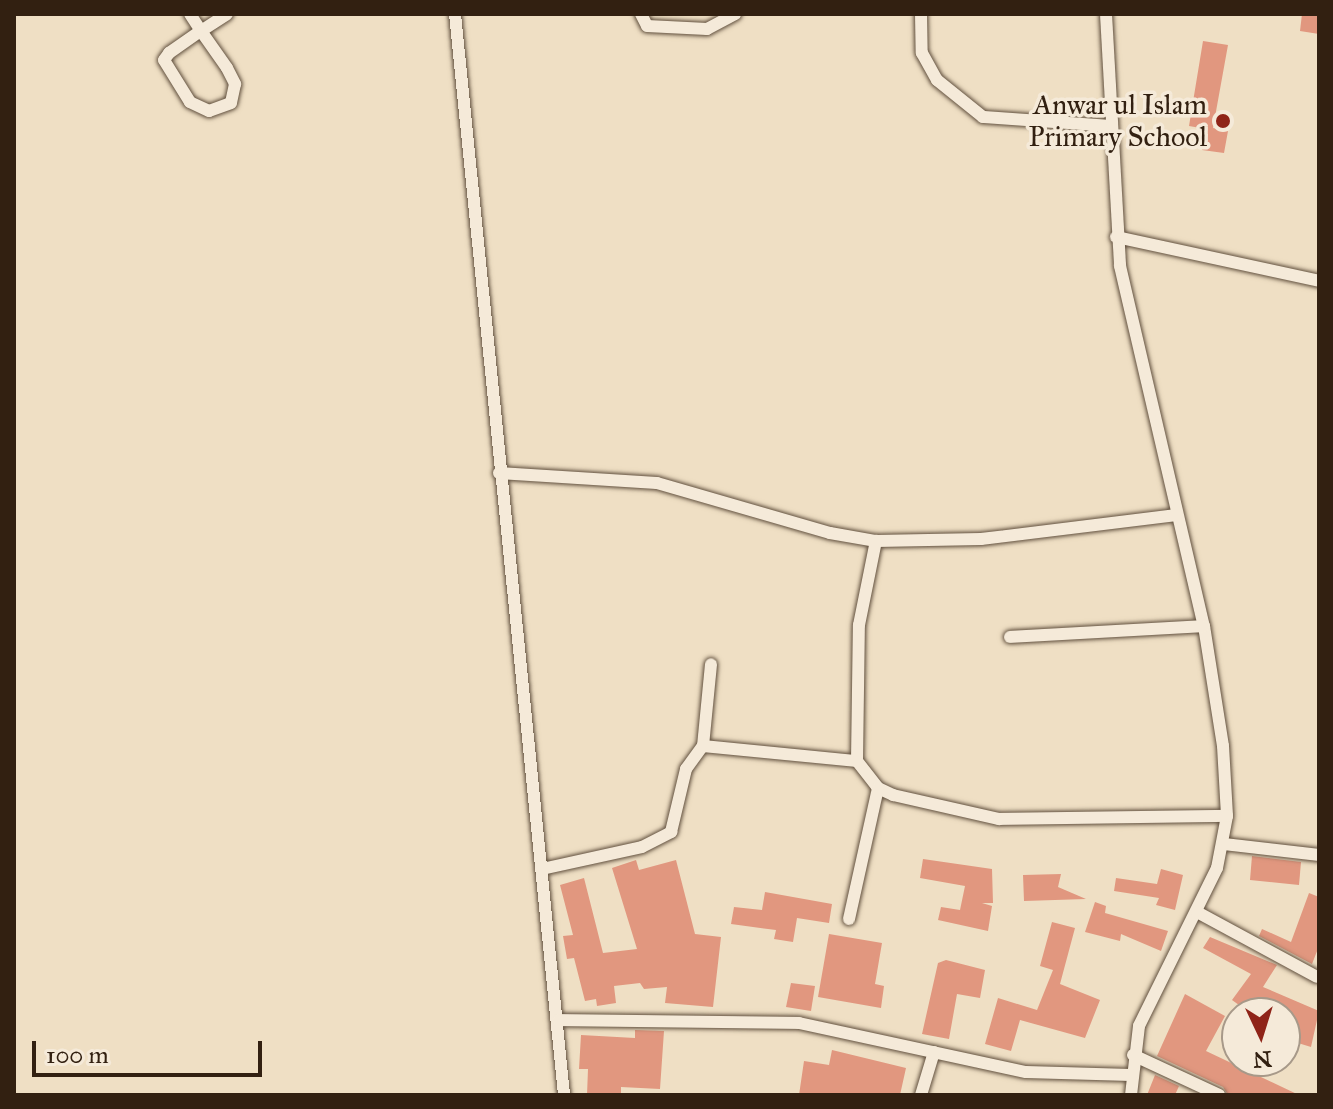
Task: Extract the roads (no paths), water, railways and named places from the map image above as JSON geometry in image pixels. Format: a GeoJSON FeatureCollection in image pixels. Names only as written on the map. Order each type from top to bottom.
{"type":"FeatureCollection","features":[{"type":"Feature","properties":{"kind":"street"},"geometry":{"type":"LineString","coordinates":[[190,14],[201,31],[235,84],[231,103],[222,110],[201,110],[190,102],[164,60],[201,31],[227,14]]}},
{"type":"Feature","properties":{"kind":"street"},"geometry":{"type":"LineString","coordinates":[[455,14],[499,473],[559,1020],[564,1095]]}},
{"type":"Feature","properties":{"kind":"street"},"geometry":{"type":"LineString","coordinates":[[641,14],[647,26],[707,29],[735,14]]}},
{"type":"Feature","properties":{"kind":"street"},"geometry":{"type":"LineString","coordinates":[[921,14],[922,53],[937,80],[983,117],[1112,126]]}},
{"type":"Feature","properties":{"kind":"street"},"geometry":{"type":"LineString","coordinates":[[1106,14],[1116,237],[1204,626],[1223,746],[1227,816],[1224,844],[1197,912],[1149,1002],[1133,1055],[1131,1095]]}},
{"type":"Feature","properties":{"kind":"street"},"geometry":{"type":"LineString","coordinates":[[1116,237],[1319,281]]}},
{"type":"Feature","properties":{"kind":"street"},"geometry":{"type":"LineString","coordinates":[[499,473],[657,483],[830,533],[876,541],[981,539],[1177,515]]}},
{"type":"Feature","properties":{"kind":"street"},"geometry":{"type":"LineString","coordinates":[[876,541],[859,625],[857,761],[878,788],[999,819],[1227,816]]}},
{"type":"Feature","properties":{"kind":"street"},"geometry":{"type":"LineString","coordinates":[[1010,637],[1204,626]]}},
{"type":"Feature","properties":{"kind":"street"},"geometry":{"type":"LineString","coordinates":[[542,869],[642,847],[671,832],[686,769],[703,746],[711,664]]}},
{"type":"Feature","properties":{"kind":"street"},"geometry":{"type":"LineString","coordinates":[[703,746],[857,761]]}},
{"type":"Feature","properties":{"kind":"street"},"geometry":{"type":"LineString","coordinates":[[849,919],[878,788]]}},
{"type":"Feature","properties":{"kind":"street"},"geometry":{"type":"LineString","coordinates":[[1224,844],[1319,855]]}},
{"type":"Feature","properties":{"kind":"street"},"geometry":{"type":"LineString","coordinates":[[1197,912],[1317,977]]}},
{"type":"Feature","properties":{"kind":"street"},"geometry":{"type":"LineString","coordinates":[[559,1020],[799,1023],[1026,1072],[1131,1075]]}},
{"type":"Feature","properties":{"kind":"street"},"geometry":{"type":"LineString","coordinates":[[921,1095],[934,1052]]}},
{"type":"Feature","properties":{"kind":"street"},"geometry":{"type":"LineString","coordinates":[[1133,1055],[1219,1095]]}},
{"type":"Feature","properties":{"kind":"place","name":"Anwar ul Islam Primary School"},"geometry":{"type":"Point","coordinates":[1223,121]}}]}
